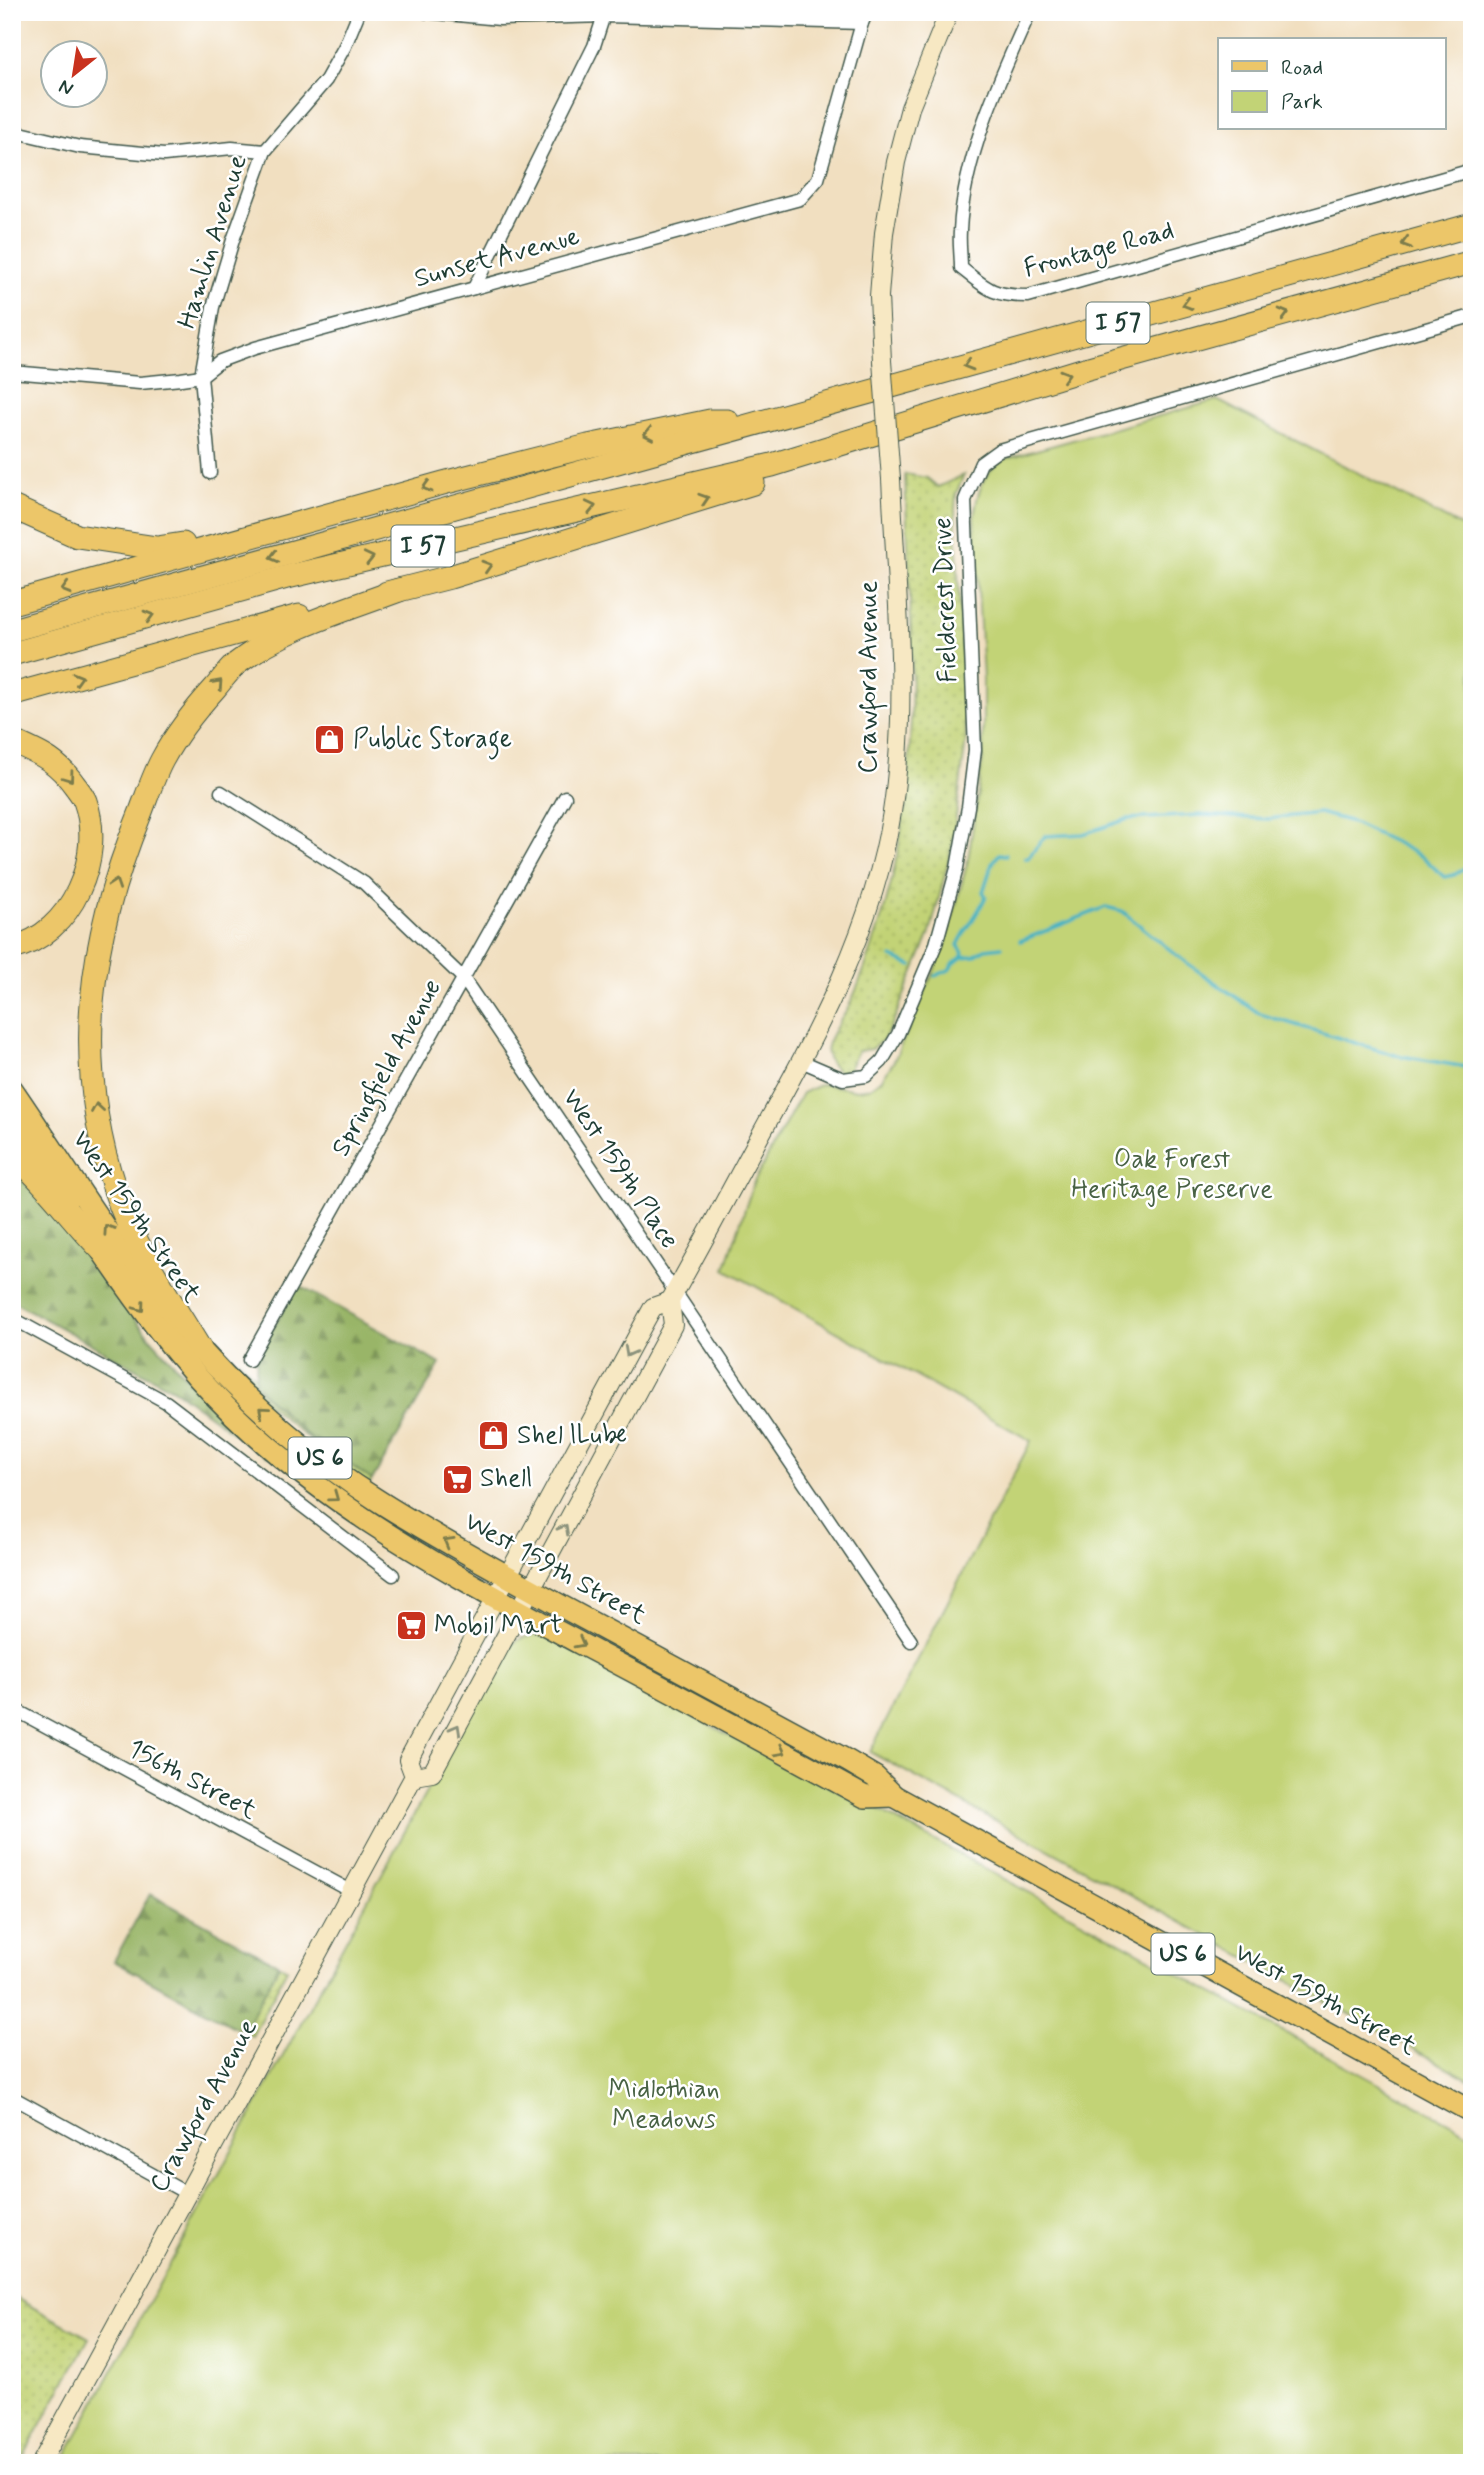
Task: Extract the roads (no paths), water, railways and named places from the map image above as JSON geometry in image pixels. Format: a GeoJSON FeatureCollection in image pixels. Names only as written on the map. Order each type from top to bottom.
{"type":"FeatureCollection","features":[{"type":"Feature","properties":{"kind":"highway","name":"I 57"},"geometry":{"type":"LineString","coordinates":[[12,630],[1472,225]]}},
{"type":"Feature","properties":{"kind":"highway","name":"I 57"},"geometry":{"type":"LineString","coordinates":[[12,654],[287,577],[772,465],[1085,369],[1472,262]]}},
{"type":"Feature","properties":{"kind":"highway"},"geometry":{"type":"LineString","coordinates":[[12,603],[443,483],[588,446],[710,421],[764,422]]}},
{"type":"Feature","properties":{"kind":"highway"},"geometry":{"type":"LineString","coordinates":[[12,695],[500,562],[762,481],[836,445]]}},
{"type":"Feature","properties":{"kind":"highway"},"geometry":{"type":"LineString","coordinates":[[12,507],[77,536],[157,548],[297,524]]}},
{"type":"Feature","properties":{"kind":"highway"},"geometry":{"type":"LineString","coordinates":[[200,1349],[150,1268],[125,1213],[116,1191],[100,1127],[89,1057],[93,975],[107,905],[162,761],[194,710],[235,665],[284,634],[399,590]]}},
{"type":"Feature","properties":{"kind":"highway"},"geometry":{"type":"LineString","coordinates":[[12,741],[62,767],[85,799],[91,832],[87,872],[70,904],[50,930],[12,948]]}},
{"type":"Feature","properties":{"kind":"highway"},"geometry":{"type":"LineString","coordinates":[[12,1153],[37,1174],[76,1224],[102,1250]]}},
{"type":"Feature","properties":{"kind":"main road","name":"Crawford Avenue"},"geometry":{"type":"LineString","coordinates":[[414,1776],[432,1773],[673,1325],[672,1296],[802,1061],[847,963],[875,887],[892,813],[900,737],[891,480],[882,361],[880,283],[884,233],[896,162],[910,108],[949,12]]}},
{"type":"Feature","properties":{"kind":"main road","name":"West 159th Street"},"geometry":{"type":"LineString","coordinates":[[12,1088],[161,1305],[255,1404],[356,1485],[423,1528],[507,1576],[848,1761],[875,1777],[894,1796],[1472,2112]]}},
{"type":"Feature","properties":{"kind":"main road","name":"West 159th Street"},"geometry":{"type":"LineString","coordinates":[[12,1118],[149,1319],[191,1371],[265,1443],[373,1525],[495,1599],[865,1797],[894,1796]]}},
{"type":"Feature","properties":{"kind":"main road","name":"Crawford Avenue"},"geometry":{"type":"LineString","coordinates":[[41,2463],[414,1776],[408,1760],[507,1576],[653,1307],[672,1296]]}},
{"type":"Feature","properties":{"kind":"street","name":"Hamlin Avenue"},"geometry":{"type":"LineString","coordinates":[[210,473],[201,376],[213,307],[233,240],[265,151],[326,80],[345,46],[359,12]]}},
{"type":"Feature","properties":{"kind":"street"},"geometry":{"type":"LineString","coordinates":[[425,12],[500,19],[606,14],[865,18]]}},
{"type":"Feature","properties":{"kind":"street","name":"Frontage Road"},"geometry":{"type":"LineString","coordinates":[[1030,12],[998,82],[970,166],[960,230],[961,268],[984,286],[1004,296],[1028,296],[1472,170]]}},
{"type":"Feature","properties":{"kind":"street"},"geometry":{"type":"LineString","coordinates":[[474,288],[594,46],[606,14]]}},
{"type":"Feature","properties":{"kind":"street","name":"Sunset Avenue"},"geometry":{"type":"LineString","coordinates":[[12,372],[140,383],[201,376],[220,361],[255,348],[800,199],[818,180],[865,18]]}},
{"type":"Feature","properties":{"kind":"street"},"geometry":{"type":"LineString","coordinates":[[12,131],[79,147],[164,155],[232,148],[265,151]]}},
{"type":"Feature","properties":{"kind":"street","name":"Fieldcrest Drive"},"geometry":{"type":"LineString","coordinates":[[802,1061],[843,1079],[866,1076],[882,1061],[898,1034],[936,944],[957,868],[975,750],[965,500],[981,463],[999,450],[1472,316]]}},
{"type":"Feature","properties":{"kind":"street","name":"West 159th Place"},"geometry":{"type":"LineString","coordinates":[[221,792],[364,883],[463,978],[672,1296],[911,1641]]}},
{"type":"Feature","properties":{"kind":"street","name":"Springfield Avenue"},"geometry":{"type":"LineString","coordinates":[[249,1360],[565,797]]}},
{"type":"Feature","properties":{"kind":"street"},"geometry":{"type":"LineString","coordinates":[[12,1318],[166,1402],[393,1574]]}},
{"type":"Feature","properties":{"kind":"street","name":"156th Street"},"geometry":{"type":"LineString","coordinates":[[12,1708],[351,1891]]}},
{"type":"Feature","properties":{"kind":"street"},"geometry":{"type":"LineString","coordinates":[[12,2097],[187,2193]]}},
{"type":"Feature","properties":{"kind":"waterway"},"geometry":{"type":"LineString","coordinates":[[1025,858],[1028,858],[1045,836],[1083,834],[1128,819],[1201,815],[1267,819],[1319,813],[1349,821],[1398,844],[1424,858],[1444,877],[1454,875],[1472,864]]}},
{"type":"Feature","properties":{"kind":"waterway"},"geometry":{"type":"LineString","coordinates":[[962,957],[963,953],[958,945],[986,896],[983,892],[992,864],[999,854],[1006,855]]}},
{"type":"Feature","properties":{"kind":"waterway"},"geometry":{"type":"LineString","coordinates":[[1020,941],[1106,907],[1122,911],[1184,961],[1260,1014],[1395,1055],[1472,1068]]}},
{"type":"Feature","properties":{"kind":"waterway"},"geometry":{"type":"LineString","coordinates":[[935,976],[949,970],[962,957],[974,956],[985,949],[1002,947]]}},
{"type":"Feature","properties":{"kind":"waterway"},"geometry":{"type":"LineString","coordinates":[[892,957],[912,966]]}},
{"type":"Feature","properties":{"kind":"place","name":"Public Storage"},"geometry":{"type":"Point","coordinates":[330,740]}},
{"type":"Feature","properties":{"kind":"place","name":"Shel lLube"},"geometry":{"type":"Point","coordinates":[494,1436]}},
{"type":"Feature","properties":{"kind":"place","name":"Shell"},"geometry":{"type":"Point","coordinates":[457,1479]}},
{"type":"Feature","properties":{"kind":"place","name":"Mobil Mart"},"geometry":{"type":"Point","coordinates":[411,1626]}},
{"type":"Feature","properties":{"kind":"park label","name":"Oak Forest Heritage Preserve"},"geometry":{"type":"Point","coordinates":[1172,1175]}},
{"type":"Feature","properties":{"kind":"park label","name":"Midlothian Meadows"},"geometry":{"type":"Point","coordinates":[664,2105]}}]}
